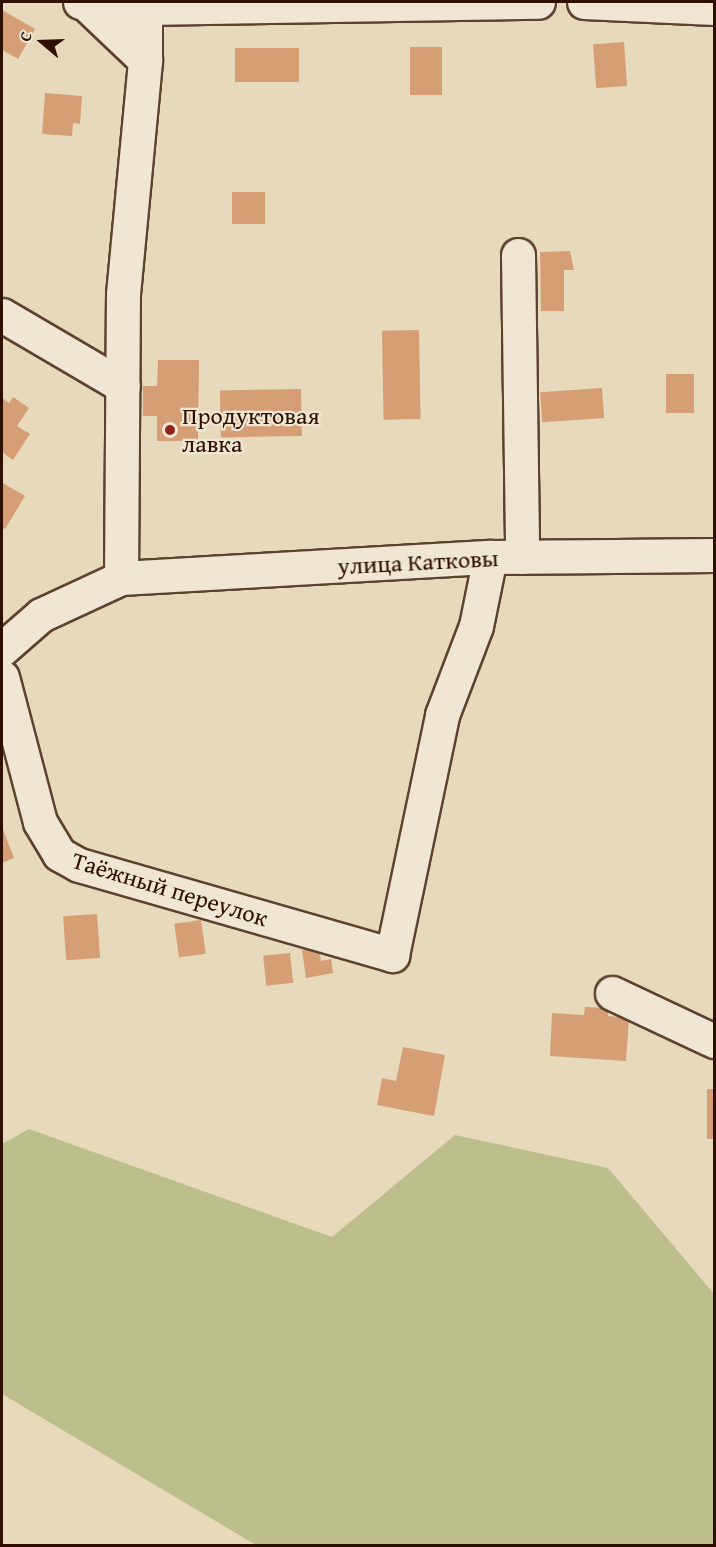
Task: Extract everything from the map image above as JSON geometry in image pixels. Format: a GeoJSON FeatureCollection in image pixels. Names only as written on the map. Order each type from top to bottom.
{"type":"FeatureCollection","features":[{"type":"Feature","properties":{"kind":"street"},"geometry":{"type":"LineString","coordinates":[[84,3],[144,5],[538,2]]}},
{"type":"Feature","properties":{"kind":"street"},"geometry":{"type":"LineString","coordinates":[[584,2],[714,8]]}},
{"type":"Feature","properties":{"kind":"street"},"geometry":{"type":"LineString","coordinates":[[84,3],[145,60]]}},
{"type":"Feature","properties":{"kind":"street"},"geometry":{"type":"LineString","coordinates":[[2,649],[41,615],[121,578],[123,294],[145,60],[144,5]]}},
{"type":"Feature","properties":{"kind":"street"},"geometry":{"type":"LineString","coordinates":[[506,557],[518,255]]}},
{"type":"Feature","properties":{"kind":"street"},"geometry":{"type":"LineString","coordinates":[[2,315],[123,387]]}},
{"type":"Feature","properties":{"kind":"street","name":"улица Катковы"},"geometry":{"type":"LineString","coordinates":[[121,578],[506,557],[714,555]]}},
{"type":"Feature","properties":{"kind":"street","name":"Таёжный переулок"},"geometry":{"type":"LineString","coordinates":[[2,677],[40,822],[59,854],[79,865],[392,955],[442,715],[476,626],[506,557]]}},
{"type":"Feature","properties":{"kind":"street"},"geometry":{"type":"LineString","coordinates":[[2,611],[6,618],[2,634]]}},
{"type":"Feature","properties":{"kind":"street"},"geometry":{"type":"LineString","coordinates":[[612,993],[714,1041]]}},
{"type":"Feature","properties":{"kind":"green space"},"geometry":{"type":"Polygon","coordinates":[[[29,1129],[332,1237],[455,1135],[608,1168],[714,1294],[714,1545],[256,1545],[2,1394],[2,1144],[29,1129]]]}},
{"type":"Feature","properties":{"kind":"building"},"geometry":{"type":"Polygon","coordinates":[[[2,10],[35,29],[18,59],[2,50],[2,10]]]}},
{"type":"Feature","properties":{"kind":"building"},"geometry":{"type":"Polygon","coordinates":[[[624,42],[627,86],[596,88],[593,44],[624,42]]]}},
{"type":"Feature","properties":{"kind":"building"},"geometry":{"type":"Polygon","coordinates":[[[410,47],[442,47],[442,95],[410,95],[410,47]]]}},
{"type":"Feature","properties":{"kind":"building"},"geometry":{"type":"Polygon","coordinates":[[[235,48],[299,48],[299,82],[235,82],[235,48]]]}},
{"type":"Feature","properties":{"kind":"building"},"geometry":{"type":"Polygon","coordinates":[[[45,93],[82,96],[80,124],[73,123],[72,136],[42,134],[45,93]]]}},
{"type":"Feature","properties":{"kind":"building"},"geometry":{"type":"Polygon","coordinates":[[[232,192],[265,192],[265,224],[232,224],[232,192]]]}},
{"type":"Feature","properties":{"kind":"building"},"geometry":{"type":"Polygon","coordinates":[[[570,251],[574,270],[564,270],[564,311],[541,311],[540,252],[570,251]]]}},
{"type":"Feature","properties":{"kind":"building"},"geometry":{"type":"Polygon","coordinates":[[[419,330],[421,419],[384,420],[382,331],[419,330]]]}},
{"type":"Feature","properties":{"kind":"building"},"geometry":{"type":"Polygon","coordinates":[[[158,360],[199,360],[198,441],[157,441],[157,416],[143,416],[143,386],[157,386],[158,360]]]}},
{"type":"Feature","properties":{"kind":"building"},"geometry":{"type":"Polygon","coordinates":[[[666,374],[694,374],[694,413],[666,413],[666,374]]]}},
{"type":"Feature","properties":{"kind":"building"},"geometry":{"type":"Polygon","coordinates":[[[602,388],[604,418],[542,422],[540,392],[602,388]]]}},
{"type":"Feature","properties":{"kind":"building"},"geometry":{"type":"Polygon","coordinates":[[[301,389],[302,436],[221,437],[220,390],[301,389]]]}},
{"type":"Feature","properties":{"kind":"building"},"geometry":{"type":"Polygon","coordinates":[[[13,397],[29,408],[17,426],[30,434],[13,460],[2,452],[2,398],[9,403],[13,397]]]}},
{"type":"Feature","properties":{"kind":"building"},"geometry":{"type":"Polygon","coordinates":[[[3,483],[25,496],[5,529],[2,527],[3,483]]]}},
{"type":"Feature","properties":{"kind":"building"},"geometry":{"type":"Polygon","coordinates":[[[2,827],[14,858],[2,863],[2,827]]]}},
{"type":"Feature","properties":{"kind":"building"},"geometry":{"type":"Polygon","coordinates":[[[97,914],[100,958],[66,960],[63,916],[97,914]]]}},
{"type":"Feature","properties":{"kind":"building"},"geometry":{"type":"Polygon","coordinates":[[[201,920],[206,954],[179,957],[174,924],[201,920]]]}},
{"type":"Feature","properties":{"kind":"building"},"geometry":{"type":"Polygon","coordinates":[[[319,947],[321,961],[331,959],[333,973],[306,978],[302,950],[319,947]]]}},
{"type":"Feature","properties":{"kind":"building"},"geometry":{"type":"Polygon","coordinates":[[[290,953],[293,983],[266,986],[263,956],[290,953]]]}},
{"type":"Feature","properties":{"kind":"building"},"geometry":{"type":"Polygon","coordinates":[[[585,1007],[609,1008],[608,1016],[629,1018],[626,1061],[550,1056],[552,1013],[584,1015],[585,1007]]]}},
{"type":"Feature","properties":{"kind":"building"},"geometry":{"type":"Polygon","coordinates":[[[403,1047],[445,1055],[434,1116],[377,1105],[382,1078],[396,1081],[403,1047]]]}},
{"type":"Feature","properties":{"kind":"building"},"geometry":{"type":"Polygon","coordinates":[[[707,1089],[714,1089],[714,1139],[707,1139],[707,1089]]]}},
{"type":"Feature","properties":{"kind":"place","name":"Продуктовая лавка"},"geometry":{"type":"Point","coordinates":[170,430]}}]}
